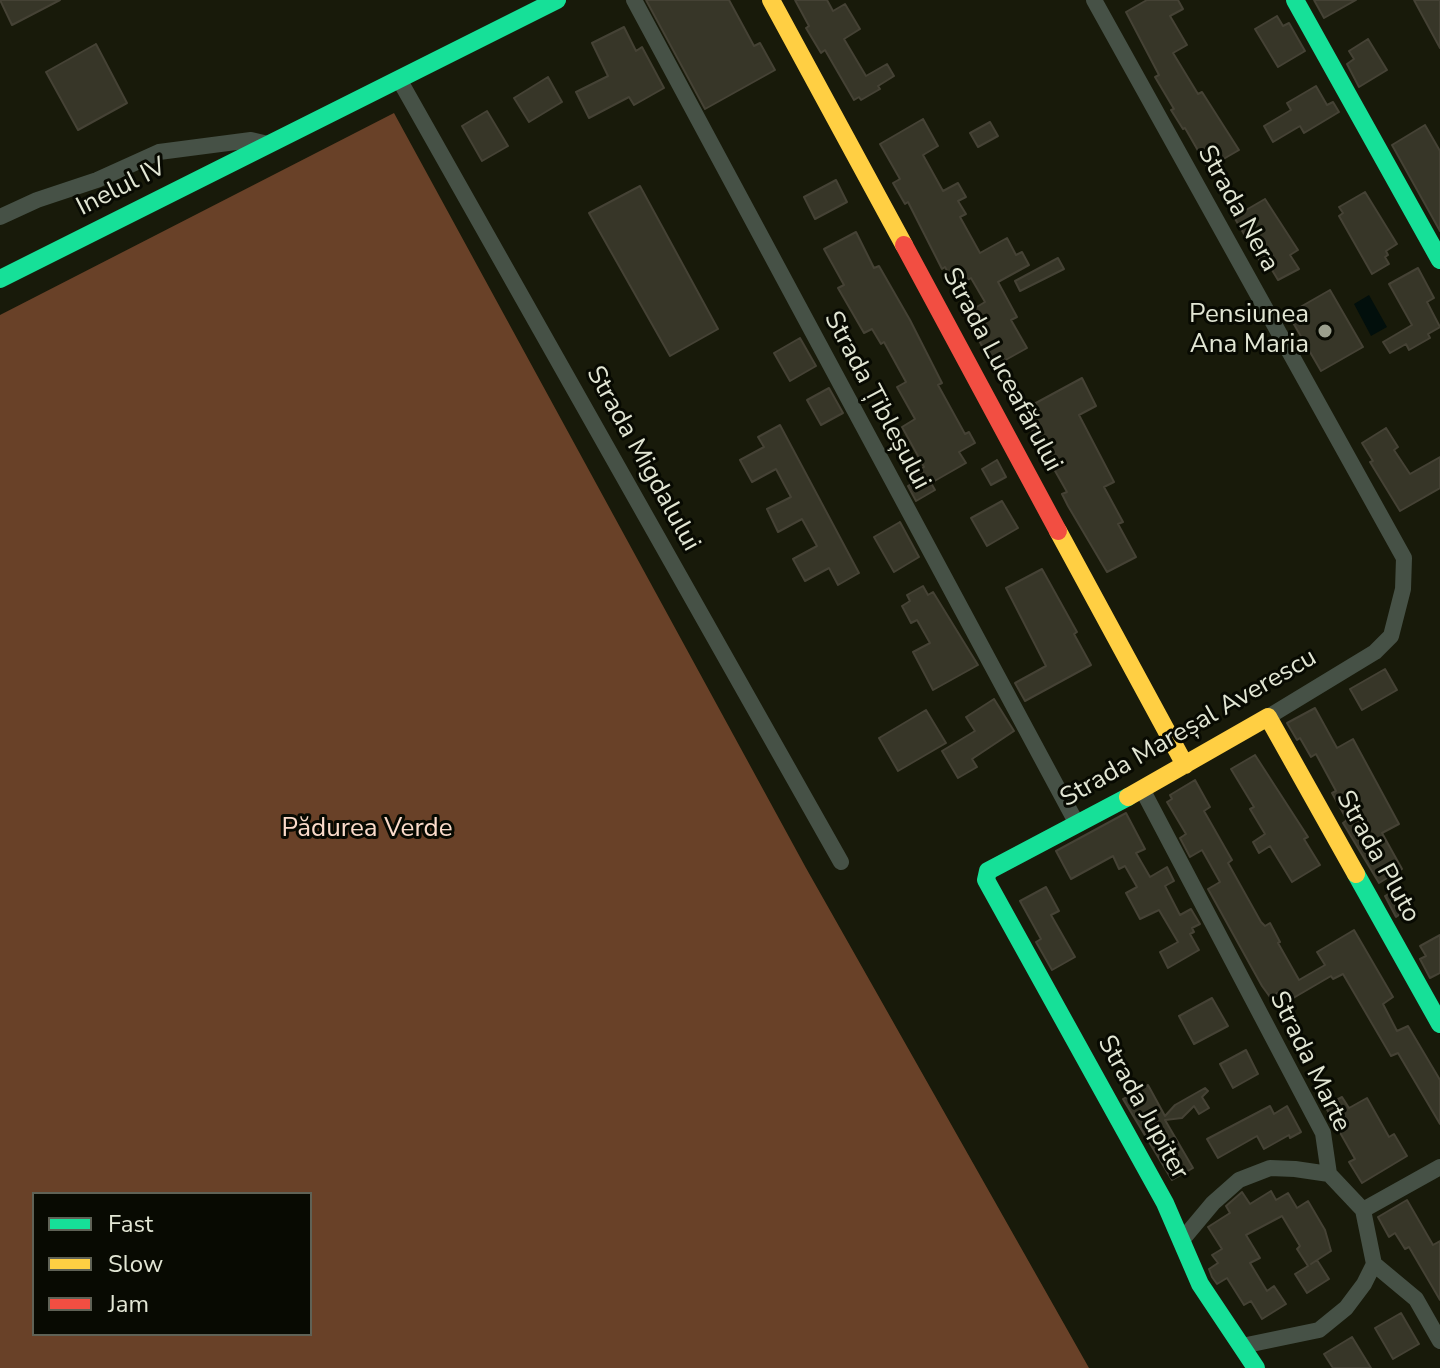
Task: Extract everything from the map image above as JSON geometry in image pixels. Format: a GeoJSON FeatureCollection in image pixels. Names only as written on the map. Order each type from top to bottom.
{"type":"FeatureCollection","features":[{"type":"Feature","properties":{"kind":"street","name":"Inelul IV"},"geometry":{"type":"LineString","coordinates":[[0,279],[557,0]]}},
{"type":"Feature","properties":{"kind":"street","name":"Strada Țibleșului"},"geometry":{"type":"LineString","coordinates":[[634,0],[1077,824]]}},
{"type":"Feature","properties":{"kind":"street","name":"Strada Luceafărului"},"geometry":{"type":"LineString","coordinates":[[771,0],[1185,765]]}},
{"type":"Feature","properties":{"kind":"street","name":"Strada Nera"},"geometry":{"type":"LineString","coordinates":[[1094,0],[1404,558],[1398,615]]}},
{"type":"Feature","properties":{"kind":"street"},"geometry":{"type":"LineString","coordinates":[[1295,0],[1440,260]]}},
{"type":"Feature","properties":{"kind":"street","name":"Strada Migdalului"},"geometry":{"type":"LineString","coordinates":[[400,81],[841,862]]}},
{"type":"Feature","properties":{"kind":"street"},"geometry":{"type":"LineString","coordinates":[[0,217],[37,200],[97,180],[159,152],[251,140],[268,144]]}},
{"type":"Feature","properties":{"kind":"street","name":"Strada Mareșal Averescu"},"geometry":{"type":"LineString","coordinates":[[988,871],[1185,765],[1375,652],[1391,636],[1398,615]]}},
{"type":"Feature","properties":{"kind":"street","name":"Strada Pluto"},"geometry":{"type":"LineString","coordinates":[[1268,717],[1440,1024]]}},
{"type":"Feature","properties":{"kind":"street","name":"Strada Marte"},"geometry":{"type":"LineString","coordinates":[[1142,789],[1323,1133],[1329,1174],[1363,1210]]}},
{"type":"Feature","properties":{"kind":"street","name":"Strada Jupiter"},"geometry":{"type":"LineString","coordinates":[[988,871],[986,880],[1165,1203],[1200,1284],[1256,1368]]}},
{"type":"Feature","properties":{"kind":"street"},"geometry":{"type":"LineString","coordinates":[[1242,1346],[1319,1330],[1346,1308],[1374,1264],[1363,1210],[1440,1167]]}},
{"type":"Feature","properties":{"kind":"street"},"geometry":{"type":"LineString","coordinates":[[1182,1240],[1213,1203],[1239,1180],[1270,1168],[1329,1174]]}},
{"type":"Feature","properties":{"kind":"street"},"geometry":{"type":"LineString","coordinates":[[1374,1264],[1416,1299],[1440,1341]]}},
{"type":"Feature","properties":{"kind":"green space","name":"Pădurea Verde"},"geometry":{"type":"Polygon","coordinates":[[[394,113],[806,868],[1089,1368],[0,1368],[0,315],[394,113]]]}},
{"type":"Feature","properties":{"kind":"shaded area"},"geometry":{"type":"Polygon","coordinates":[[[1369,295],[1387,327],[1371,336],[1354,304],[1369,295]]]}},
{"type":"Feature","properties":{"kind":"building"},"geometry":{"type":"Polygon","coordinates":[[[0,0],[60,0],[12,25],[0,0]]]}},
{"type":"Feature","properties":{"kind":"building"},"geometry":{"type":"Polygon","coordinates":[[[646,0],[729,0],[754,46],[760,43],[775,70],[705,109],[646,0]]]}},
{"type":"Feature","properties":{"kind":"building"},"geometry":{"type":"Polygon","coordinates":[[[795,0],[827,0],[833,11],[845,4],[860,29],[844,39],[866,76],[887,64],[894,76],[878,86],[880,89],[861,100],[859,97],[854,100],[825,50],[821,53],[806,28],[809,26],[795,0]]]}},
{"type":"Feature","properties":{"kind":"building"},"geometry":{"type":"Polygon","coordinates":[[[1147,0],[1178,0],[1183,9],[1170,16],[1187,45],[1173,53],[1239,150],[1208,168],[1171,110],[1174,109],[1155,77],[1159,75],[1126,12],[1147,0]]]}},
{"type":"Feature","properties":{"kind":"building"},"geometry":{"type":"Polygon","coordinates":[[[1314,0],[1356,0],[1324,18],[1314,0]]]}},
{"type":"Feature","properties":{"kind":"building"},"geometry":{"type":"Polygon","coordinates":[[[1414,0],[1440,0],[1440,48],[1421,13],[1414,0]]]}},
{"type":"Feature","properties":{"kind":"building"},"geometry":{"type":"Polygon","coordinates":[[[1277,16],[1283,26],[1289,23],[1305,51],[1278,67],[1255,29],[1277,16]]]}},
{"type":"Feature","properties":{"kind":"building"},"geometry":{"type":"Polygon","coordinates":[[[624,27],[636,51],[642,47],[664,88],[634,105],[629,97],[589,118],[576,92],[608,76],[592,43],[624,27]]]}},
{"type":"Feature","properties":{"kind":"building"},"geometry":{"type":"Polygon","coordinates":[[[1368,39],[1387,70],[1359,87],[1347,64],[1354,59],[1349,51],[1368,39]]]}},
{"type":"Feature","properties":{"kind":"building"},"geometry":{"type":"Polygon","coordinates":[[[96,44],[127,103],[78,130],[46,72],[96,44]]]}},
{"type":"Feature","properties":{"kind":"building"},"geometry":{"type":"Polygon","coordinates":[[[548,77],[562,102],[529,122],[514,98],[548,77]]]}},
{"type":"Feature","properties":{"kind":"building"},"geometry":{"type":"Polygon","coordinates":[[[1316,86],[1327,105],[1333,102],[1339,112],[1304,133],[1300,126],[1273,142],[1264,126],[1291,110],[1287,103],[1316,86]]]}},
{"type":"Feature","properties":{"kind":"building"},"geometry":{"type":"Polygon","coordinates":[[[487,111],[508,146],[482,161],[462,126],[487,111]]]}},
{"type":"Feature","properties":{"kind":"building"},"geometry":{"type":"Polygon","coordinates":[[[923,119],[938,146],[923,155],[943,191],[958,183],[966,197],[958,201],[966,214],[960,217],[980,253],[1007,238],[1016,255],[1022,252],[1029,265],[998,282],[1017,317],[1011,320],[1027,348],[993,367],[965,314],[985,302],[971,278],[956,287],[945,267],[942,269],[908,202],[905,204],[893,183],[900,179],[880,144],[923,119]]]}},
{"type":"Feature","properties":{"kind":"building"},"geometry":{"type":"Polygon","coordinates":[[[990,122],[998,136],[978,147],[970,133],[990,122]]]}},
{"type":"Feature","properties":{"kind":"building"},"geometry":{"type":"Polygon","coordinates":[[[1425,125],[1440,151],[1440,231],[1392,145],[1425,125]]]}},
{"type":"Feature","properties":{"kind":"building"},"geometry":{"type":"Polygon","coordinates":[[[836,180],[847,202],[815,219],[804,197],[836,180]]]}},
{"type":"Feature","properties":{"kind":"building"},"geometry":{"type":"Polygon","coordinates":[[[640,186],[718,329],[670,356],[589,213],[640,186]]]}},
{"type":"Feature","properties":{"kind":"building"},"geometry":{"type":"Polygon","coordinates":[[[1365,192],[1397,244],[1386,251],[1389,264],[1372,274],[1339,216],[1343,213],[1339,207],[1365,192]]]}},
{"type":"Feature","properties":{"kind":"building"},"geometry":{"type":"Polygon","coordinates":[[[1265,199],[1298,250],[1290,255],[1299,269],[1278,280],[1269,265],[1264,268],[1234,217],[1265,199]]]}},
{"type":"Feature","properties":{"kind":"building"},"geometry":{"type":"Polygon","coordinates":[[[856,232],[874,268],[879,266],[910,320],[942,383],[938,385],[965,434],[969,432],[975,443],[959,452],[966,463],[931,483],[935,490],[916,501],[908,486],[919,479],[915,472],[924,467],[902,427],[915,419],[897,387],[906,382],[884,342],[881,344],[872,329],[864,333],[838,288],[844,285],[824,249],[856,232]]]}},
{"type":"Feature","properties":{"kind":"building"},"geometry":{"type":"Polygon","coordinates":[[[1058,258],[1064,269],[1020,291],[1015,281],[1058,258]]]}},
{"type":"Feature","properties":{"kind":"building"},"geometry":{"type":"Polygon","coordinates":[[[1418,268],[1434,298],[1427,302],[1440,327],[1428,334],[1430,338],[1409,350],[1406,344],[1390,353],[1383,342],[1412,325],[1389,284],[1418,268]]]}},
{"type":"Feature","properties":{"kind":"building","name":"Pensiunea Ana Maria"},"geometry":{"type":"Polygon","coordinates":[[[1330,290],[1363,347],[1321,371],[1288,314],[1330,290]]]}},
{"type":"Feature","properties":{"kind":"building"},"geometry":{"type":"Polygon","coordinates":[[[800,338],[816,366],[790,381],[774,353],[800,338]]]}},
{"type":"Feature","properties":{"kind":"building"},"geometry":{"type":"Polygon","coordinates":[[[1082,378],[1096,406],[1079,415],[1114,482],[1104,487],[1123,522],[1118,524],[1136,557],[1107,572],[1068,506],[1062,494],[1067,492],[1021,411],[1082,378]]]}},
{"type":"Feature","properties":{"kind":"building"},"geometry":{"type":"Polygon","coordinates":[[[829,388],[843,413],[821,425],[807,400],[829,388]]]}},
{"type":"Feature","properties":{"kind":"building"},"geometry":{"type":"Polygon","coordinates":[[[780,425],[859,573],[838,585],[829,568],[805,581],[793,559],[817,546],[802,519],[778,532],[767,509],[791,497],[776,469],[752,482],[740,460],[764,447],[758,437],[780,425]]]}},
{"type":"Feature","properties":{"kind":"building"},"geometry":{"type":"Polygon","coordinates":[[[1386,428],[1398,447],[1394,450],[1410,474],[1440,457],[1440,488],[1400,511],[1362,443],[1386,428]]]}},
{"type":"Feature","properties":{"kind":"building"},"geometry":{"type":"Polygon","coordinates":[[[997,460],[1006,477],[991,485],[982,469],[997,460]]]}},
{"type":"Feature","properties":{"kind":"building"},"geometry":{"type":"Polygon","coordinates":[[[1002,501],[1018,528],[987,546],[971,518],[1002,501]]]}},
{"type":"Feature","properties":{"kind":"building"},"geometry":{"type":"Polygon","coordinates":[[[900,522],[919,557],[894,572],[874,537],[900,522]]]}},
{"type":"Feature","properties":{"kind":"building"},"geometry":{"type":"Polygon","coordinates":[[[1042,569],[1077,632],[1074,634],[1091,665],[1025,701],[1015,683],[1046,666],[1006,588],[1042,569]]]}},
{"type":"Feature","properties":{"kind":"building"},"geometry":{"type":"Polygon","coordinates":[[[923,586],[928,595],[933,592],[978,665],[933,690],[913,652],[930,643],[917,620],[911,623],[902,606],[910,601],[907,595],[923,586]]]}},
{"type":"Feature","properties":{"kind":"building"},"geometry":{"type":"Polygon","coordinates":[[[1385,669],[1397,690],[1362,710],[1350,689],[1385,669]]]}},
{"type":"Feature","properties":{"kind":"building"},"geometry":{"type":"Polygon","coordinates":[[[994,699],[1014,731],[972,759],[977,767],[958,778],[942,751],[975,731],[966,717],[994,699]]]}},
{"type":"Feature","properties":{"kind":"building"},"geometry":{"type":"Polygon","coordinates":[[[1315,708],[1337,748],[1353,739],[1399,824],[1382,833],[1402,869],[1379,883],[1343,823],[1347,820],[1332,793],[1336,791],[1316,754],[1311,757],[1287,723],[1315,708]]]}},
{"type":"Feature","properties":{"kind":"building"},"geometry":{"type":"Polygon","coordinates":[[[926,710],[946,743],[898,771],[879,738],[926,710]]]}},
{"type":"Feature","properties":{"kind":"building"},"geometry":{"type":"Polygon","coordinates":[[[1255,755],[1308,837],[1304,839],[1320,865],[1292,882],[1270,846],[1259,853],[1253,842],[1265,834],[1250,809],[1254,807],[1231,769],[1255,755]]]}},
{"type":"Feature","properties":{"kind":"building"},"geometry":{"type":"Polygon","coordinates":[[[1195,780],[1210,807],[1204,811],[1232,860],[1228,863],[1261,922],[1265,926],[1270,923],[1299,980],[1325,965],[1317,952],[1354,930],[1393,997],[1383,1004],[1397,1031],[1408,1026],[1440,1080],[1440,1124],[1398,1053],[1391,1056],[1343,974],[1333,979],[1331,976],[1283,1004],[1277,993],[1270,997],[1262,986],[1208,889],[1220,882],[1202,850],[1190,857],[1180,838],[1186,834],[1167,802],[1172,799],[1170,795],[1195,780]]]}},
{"type":"Feature","properties":{"kind":"building"},"geometry":{"type":"Polygon","coordinates":[[[1126,813],[1145,849],[1136,853],[1150,877],[1167,867],[1174,881],[1165,886],[1180,915],[1191,909],[1200,924],[1192,928],[1194,932],[1190,934],[1199,950],[1168,968],[1160,952],[1178,942],[1159,910],[1140,919],[1126,893],[1137,887],[1125,866],[1119,869],[1113,856],[1071,879],[1056,851],[1126,813]]]}},
{"type":"Feature","properties":{"kind":"building"},"geometry":{"type":"Polygon","coordinates":[[[1046,887],[1059,911],[1051,915],[1075,957],[1052,970],[1036,942],[1041,939],[1020,901],[1046,887]]]}},
{"type":"Feature","properties":{"kind":"building"},"geometry":{"type":"Polygon","coordinates":[[[1394,891],[1406,910],[1396,917],[1385,896],[1394,891]]]}},
{"type":"Feature","properties":{"kind":"building"},"geometry":{"type":"Polygon","coordinates":[[[1440,935],[1440,973],[1430,978],[1420,959],[1426,956],[1420,946],[1440,935]]]}},
{"type":"Feature","properties":{"kind":"building"},"geometry":{"type":"Polygon","coordinates":[[[1212,998],[1228,1026],[1194,1044],[1179,1016],[1212,998]]]}},
{"type":"Feature","properties":{"kind":"building"},"geometry":{"type":"Polygon","coordinates":[[[1246,1050],[1258,1074],[1233,1088],[1220,1064],[1246,1050]]]}},
{"type":"Feature","properties":{"kind":"building"},"geometry":{"type":"Polygon","coordinates":[[[1148,1085],[1165,1116],[1175,1105],[1205,1088],[1208,1091],[1202,1097],[1209,1108],[1199,1114],[1194,1106],[1182,1118],[1165,1120],[1193,1168],[1172,1180],[1123,1099],[1148,1085]]]}},
{"type":"Feature","properties":{"kind":"building"},"geometry":{"type":"Polygon","coordinates":[[[1342,1097],[1349,1108],[1367,1098],[1389,1137],[1394,1134],[1407,1156],[1362,1183],[1349,1162],[1355,1159],[1325,1106],[1342,1097]]]}},
{"type":"Feature","properties":{"kind":"building"},"geometry":{"type":"Polygon","coordinates":[[[1270,1106],[1274,1114],[1287,1106],[1301,1132],[1264,1149],[1257,1136],[1218,1158],[1207,1139],[1270,1106]]]}},
{"type":"Feature","properties":{"kind":"building"},"geometry":{"type":"Polygon","coordinates":[[[1271,1191],[1276,1200],[1288,1193],[1297,1208],[1308,1201],[1325,1230],[1331,1251],[1317,1260],[1329,1279],[1307,1293],[1295,1274],[1308,1266],[1282,1216],[1246,1235],[1260,1258],[1250,1263],[1267,1291],[1274,1286],[1286,1304],[1262,1319],[1251,1301],[1244,1305],[1227,1278],[1217,1284],[1212,1277],[1209,1269],[1218,1263],[1212,1255],[1222,1249],[1208,1227],[1230,1213],[1226,1206],[1242,1192],[1250,1204],[1271,1191]]]}},
{"type":"Feature","properties":{"kind":"building"},"geometry":{"type":"Polygon","coordinates":[[[1407,1200],[1433,1245],[1440,1241],[1440,1300],[1409,1247],[1405,1249],[1395,1233],[1389,1237],[1378,1217],[1407,1200]]]}},
{"type":"Feature","properties":{"kind":"building"},"geometry":{"type":"Polygon","coordinates":[[[1401,1313],[1419,1344],[1393,1359],[1375,1328],[1401,1313]]]}},
{"type":"Feature","properties":{"kind":"building"},"geometry":{"type":"Polygon","coordinates":[[[1352,1337],[1371,1368],[1333,1368],[1324,1354],[1352,1337]]]}},
{"type":"Feature","properties":{"kind":"traffic: fast"},"geometry":{"type":"LineString","coordinates":[[0,279],[557,0]]}},
{"type":"Feature","properties":{"kind":"traffic: fast"},"geometry":{"type":"LineString","coordinates":[[1295,0],[1440,260]]}},
{"type":"Feature","properties":{"kind":"traffic: fast"},"geometry":{"type":"LineString","coordinates":[[1128,797],[988,871],[986,880],[1165,1203],[1200,1284],[1256,1368]]}},
{"type":"Feature","properties":{"kind":"traffic: fast"},"geometry":{"type":"LineString","coordinates":[[1356,874],[1440,1024]]}},
{"type":"Feature","properties":{"kind":"traffic: slow"},"geometry":{"type":"LineString","coordinates":[[771,0],[904,245]]}},
{"type":"Feature","properties":{"kind":"traffic: slow"},"geometry":{"type":"LineString","coordinates":[[1058,531],[1185,765]]}},
{"type":"Feature","properties":{"kind":"traffic: slow"},"geometry":{"type":"LineString","coordinates":[[1128,797],[1268,717],[1356,874]]}},
{"type":"Feature","properties":{"kind":"traffic: jam"},"geometry":{"type":"LineString","coordinates":[[904,245],[1058,531]]}},
{"type":"Feature","properties":{"kind":"place","name":"Pensiunea Ana Maria"},"geometry":{"type":"Point","coordinates":[1325,331]}}]}
